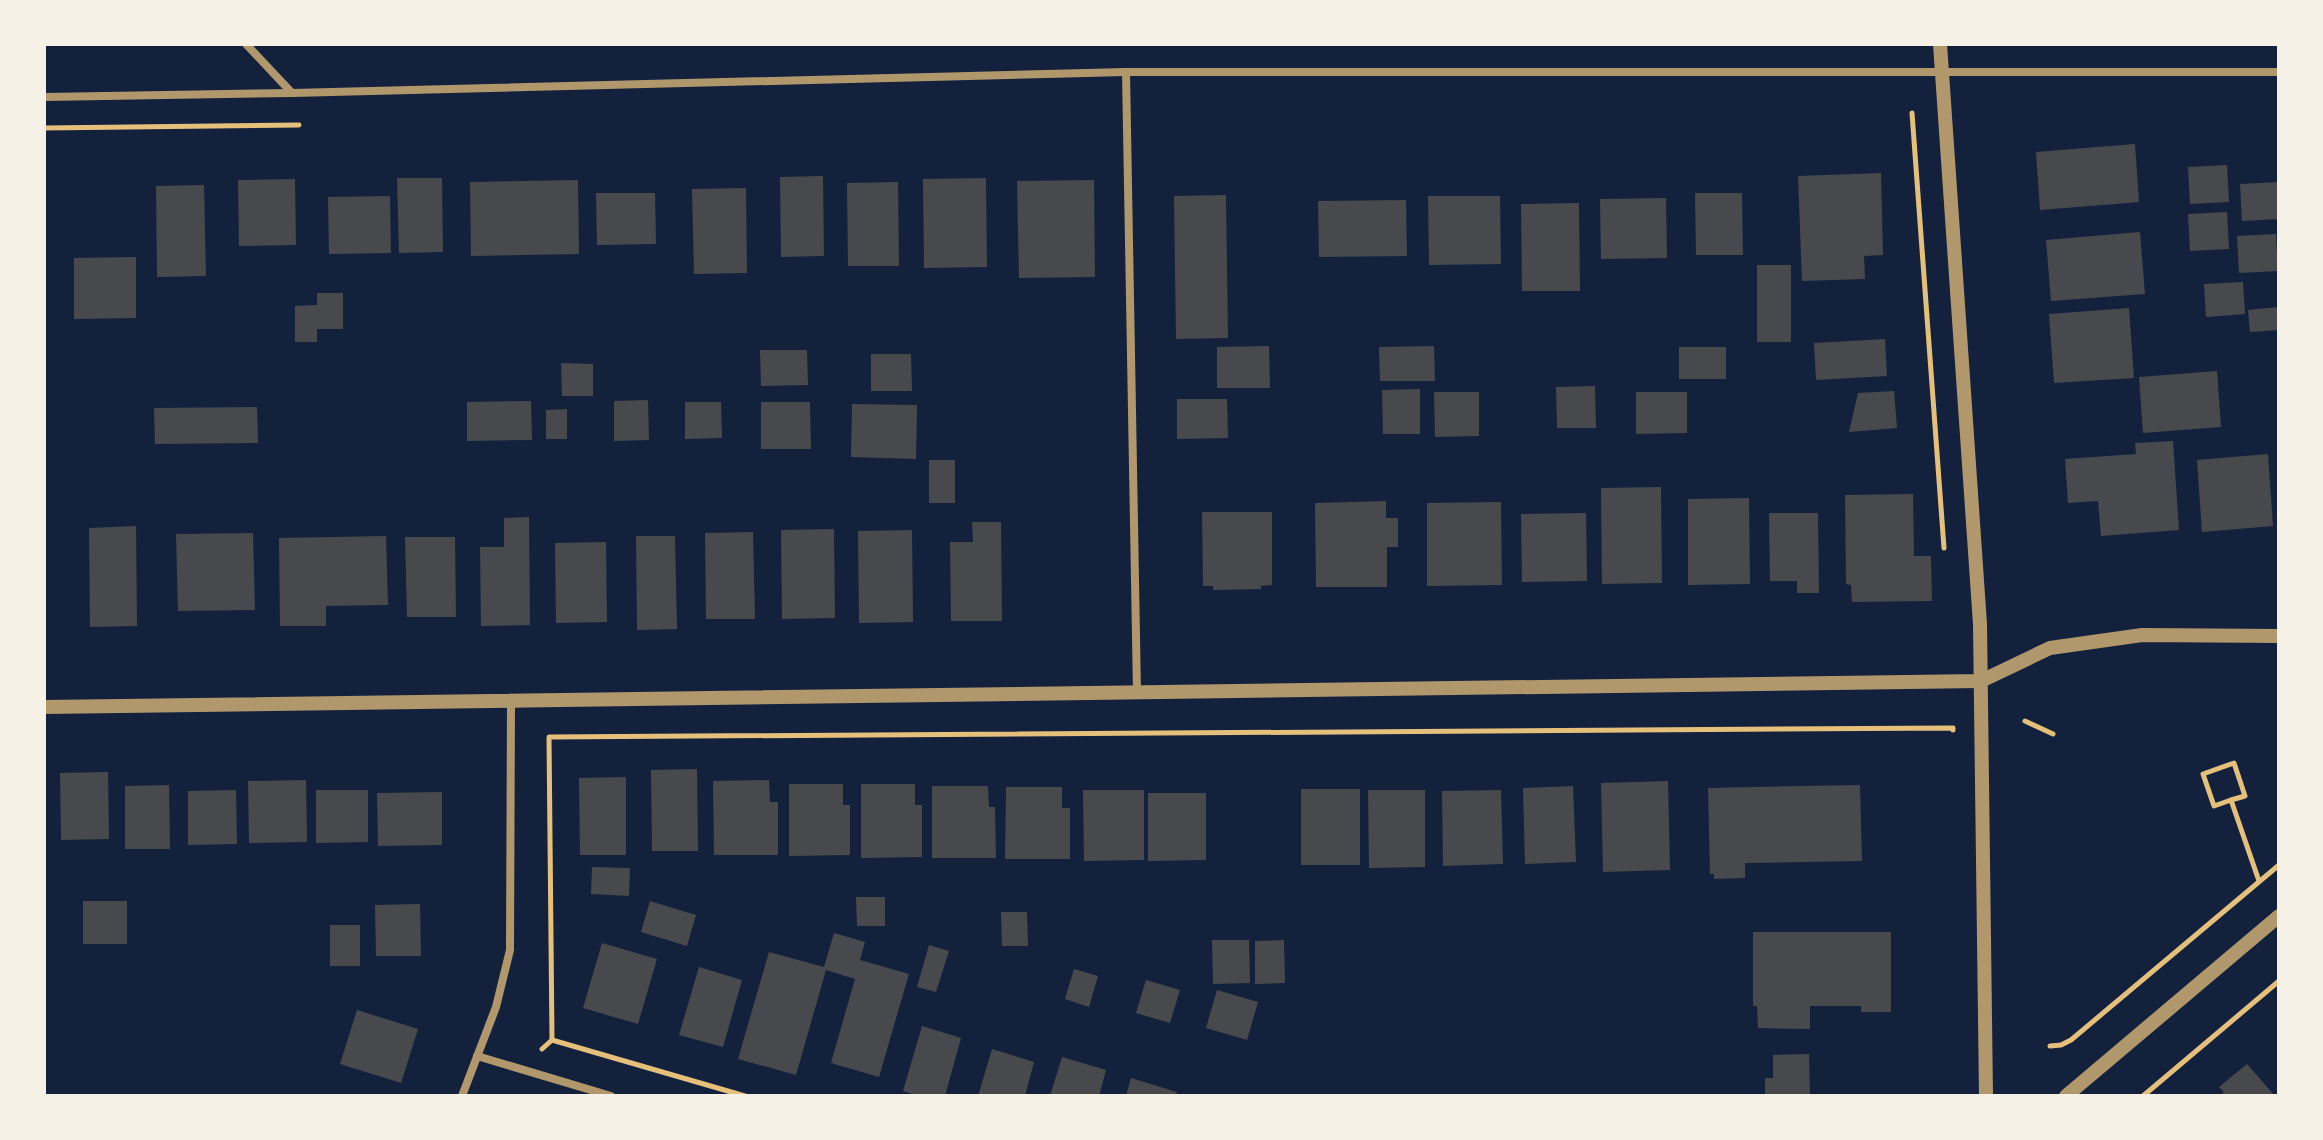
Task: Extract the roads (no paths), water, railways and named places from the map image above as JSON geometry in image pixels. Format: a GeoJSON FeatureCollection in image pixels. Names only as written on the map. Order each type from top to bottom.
{"type":"FeatureCollection","features":[{"type":"Feature","properties":{"kind":"street"},"geometry":{"type":"LineString","coordinates":[[246,44],[292,93]]}},
{"type":"Feature","properties":{"kind":"street"},"geometry":{"type":"LineString","coordinates":[[1940,44],[1980,624],[1986,1096]]}},
{"type":"Feature","properties":{"kind":"street"},"geometry":{"type":"LineString","coordinates":[[1126,72],[1137,694]]}},
{"type":"Feature","properties":{"kind":"street"},"geometry":{"type":"LineString","coordinates":[[44,97],[1126,72],[2279,72]]}},
{"type":"Feature","properties":{"kind":"street"},"geometry":{"type":"LineString","coordinates":[[44,707],[1981,681],[2050,648],[2142,635],[2279,636]]}},
{"type":"Feature","properties":{"kind":"street"},"geometry":{"type":"LineString","coordinates":[[462,1096],[496,1007],[510,950],[511,700]]}},
{"type":"Feature","properties":{"kind":"street"},"geometry":{"type":"LineString","coordinates":[[2066,1096],[2279,916]]}},
{"type":"Feature","properties":{"kind":"street"},"geometry":{"type":"LineString","coordinates":[[477,1056],[611,1096]]}}]}
